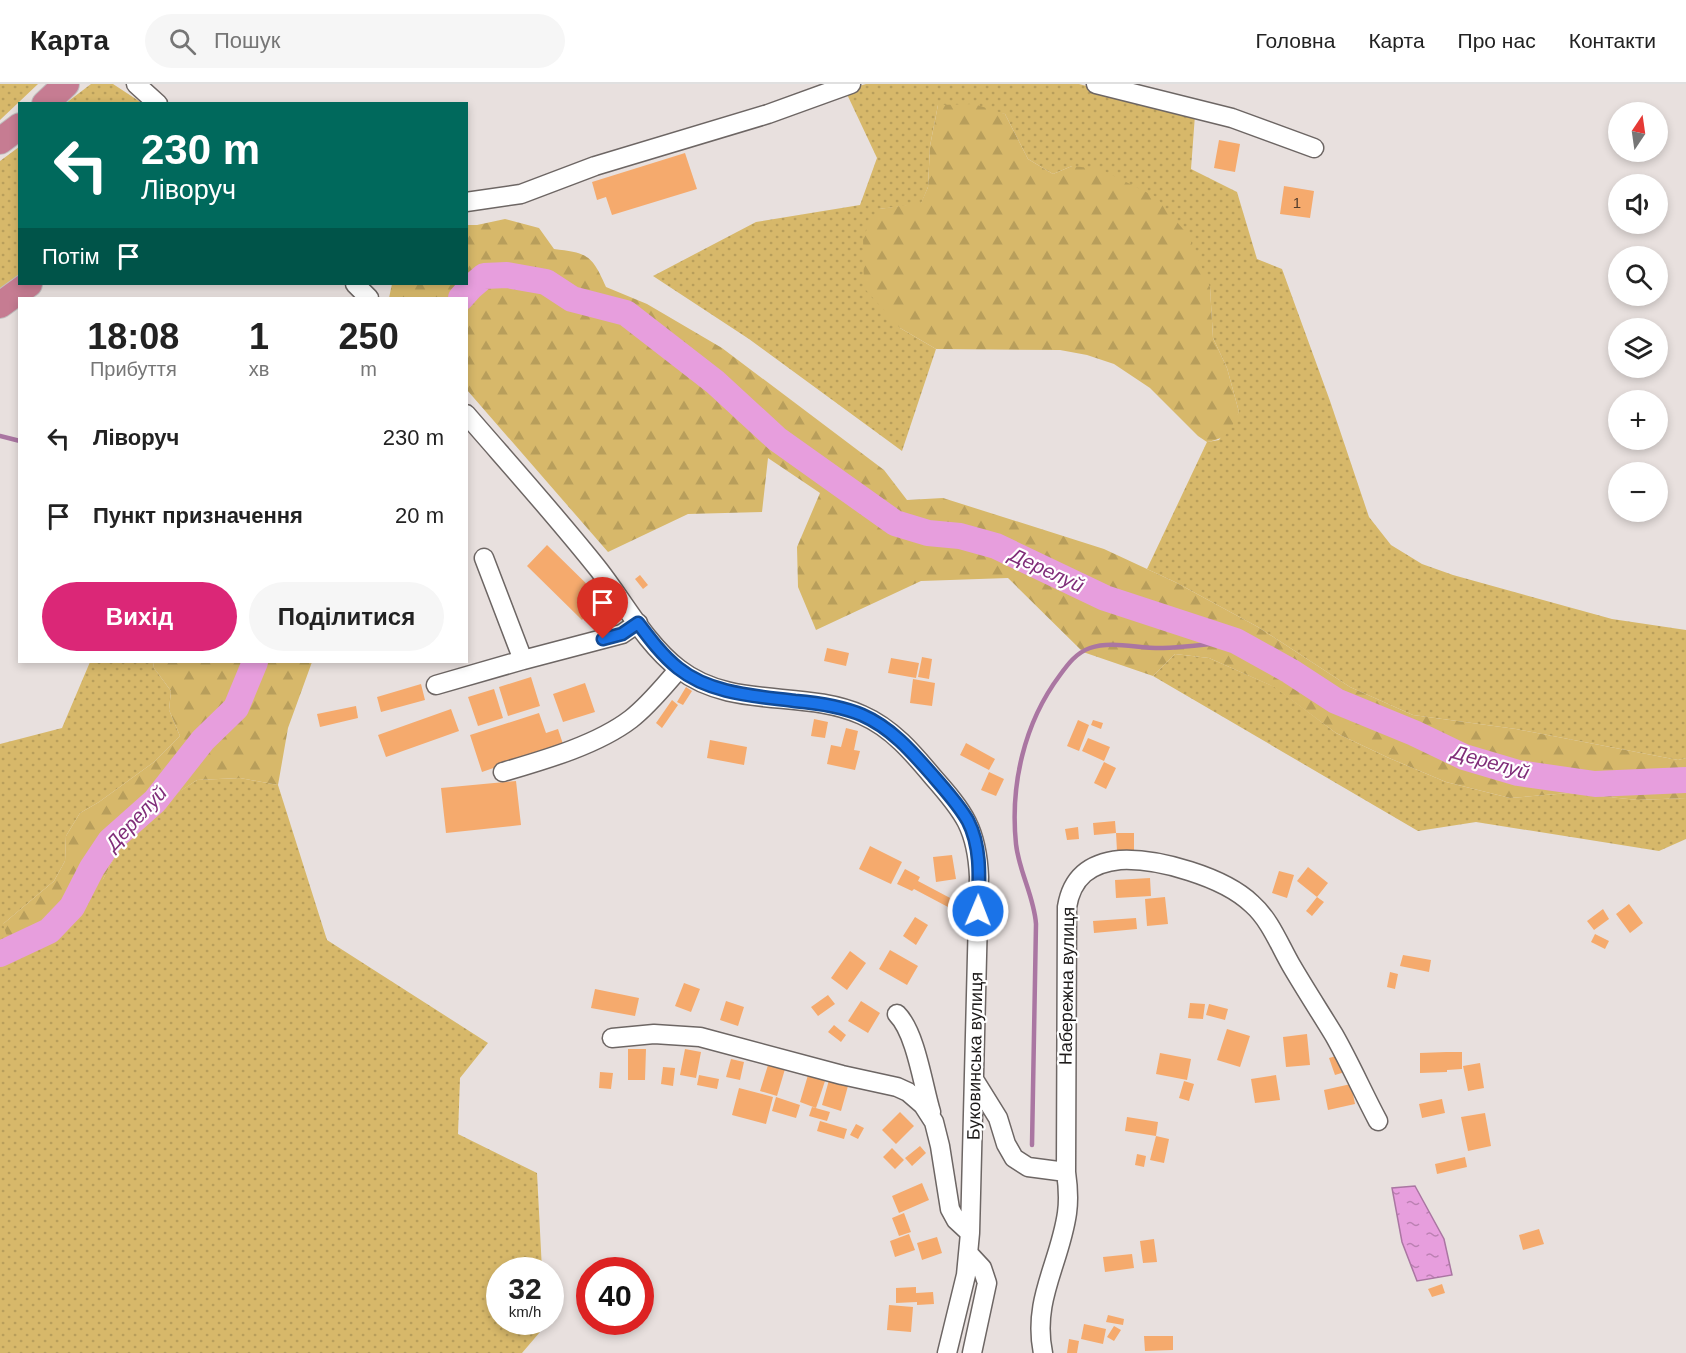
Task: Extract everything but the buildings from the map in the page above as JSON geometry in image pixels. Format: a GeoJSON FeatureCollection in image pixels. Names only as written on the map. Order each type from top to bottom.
{"type":"FeatureCollection","features":[{"type":"Feature","properties":{"kind":"highway"},"geometry":{"type":"LineString","coordinates":[[47,102],[66,84]]}},
{"type":"Feature","properties":{"kind":"highway"},"geometry":{"type":"LineString","coordinates":[[0,141],[18,128]]}},
{"type":"Feature","properties":{"kind":"highway"},"geometry":{"type":"LineString","coordinates":[[0,305],[28,285]]}},
{"type":"Feature","properties":{"kind":"street"},"geometry":{"type":"LineString","coordinates":[[136,84],[156,102]]}},
{"type":"Feature","properties":{"kind":"street"},"geometry":{"type":"LineString","coordinates":[[468,202],[522,194],[596,166],[736,124],[851,84]]}},
{"type":"Feature","properties":{"kind":"street"},"geometry":{"type":"LineString","coordinates":[[1096,84],[1232,118],[1314,148]]}},
{"type":"Feature","properties":{"kind":"street"},"geometry":{"type":"LineString","coordinates":[[356,285],[368,297]]}},
{"type":"Feature","properties":{"kind":"street","name":"Буковинська вулиця"},"geometry":{"type":"LineString","coordinates":[[468,416],[587,555],[666,657],[680,669],[699,680],[731,692],[831,706],[868,717],[890,731],[907,747],[961,811],[973,834],[978,867],[975,1081],[969,1254],[947,1353]]}},
{"type":"Feature","properties":{"kind":"street"},"geometry":{"type":"LineString","coordinates":[[483,558],[524,660]]}},
{"type":"Feature","properties":{"kind":"street"},"geometry":{"type":"LineString","coordinates":[[436,685],[622,634],[638,623]]}},
{"type":"Feature","properties":{"kind":"street"},"geometry":{"type":"LineString","coordinates":[[503,772],[567,751],[609,732],[637,714],[680,669]]}},
{"type":"Feature","properties":{"kind":"street","name":"Набережна вулиця"},"geometry":{"type":"LineString","coordinates":[[1043,1353],[1042,1307],[1067,1215],[1067,907],[1071,890],[1080,876],[1089,868],[1106,862],[1139,861],[1176,868],[1224,885],[1255,906],[1267,921],[1337,1041],[1378,1121]]}},
{"type":"Feature","properties":{"kind":"street"},"geometry":{"type":"LineString","coordinates":[[897,1014],[910,1035],[934,1122],[950,1209],[956,1220],[970,1233]]}},
{"type":"Feature","properties":{"kind":"street"},"geometry":{"type":"LineString","coordinates":[[612,1038],[654,1034],[700,1038],[897,1087],[917,1099],[934,1122]]}},
{"type":"Feature","properties":{"kind":"street"},"geometry":{"type":"LineString","coordinates":[[975,1081],[998,1118],[1006,1144],[1014,1158],[1028,1167],[1066,1172]]}},
{"type":"Feature","properties":{"kind":"street"},"geometry":{"type":"LineString","coordinates":[[969,1254],[985,1273],[987,1283],[972,1353]]}},
{"type":"Feature","properties":{"kind":"green space"},"geometry":{"type":"Polygon","coordinates":[[[0,84],[38,84],[18,102],[0,120],[0,84]]]}},
{"type":"Feature","properties":{"kind":"green space"},"geometry":{"type":"Polygon","coordinates":[[[91,84],[113,84],[140,102],[67,102],[91,84]]]}},
{"type":"Feature","properties":{"kind":"green space"},"geometry":{"type":"Polygon","coordinates":[[[866,84],[1079,84],[1195,115],[1191,169],[1237,192],[1257,259],[1282,269],[1369,517],[1391,545],[1422,564],[1453,575],[1612,619],[1686,630],[1686,758],[1678,760],[1516,729],[1413,715],[1350,687],[1258,627],[1147,569],[1207,442],[1219,440],[1239,412],[1227,368],[1213,338],[1210,287],[1072,166],[1053,174],[1028,159],[1005,114],[938,105],[930,146],[928,187],[921,204],[879,209],[900,328],[936,349],[902,451],[749,339],[653,276],[756,222],[860,205],[877,158],[845,90],[866,84]]]}},
{"type":"Feature","properties":{"kind":"green space"},"geometry":{"type":"Polygon","coordinates":[[[974,104],[1005,114],[1028,159],[1053,174],[1072,166],[1100,169],[1156,197],[1188,235],[1210,287],[1213,338],[1227,368],[1239,412],[1231,428],[1220,438],[1207,442],[1198,436],[1150,388],[1114,364],[1087,355],[1060,350],[936,349],[900,328],[864,288],[863,236],[879,209],[921,203],[928,187],[930,146],[938,105],[974,104]]]}},
{"type":"Feature","properties":{"kind":"green space"},"geometry":{"type":"Polygon","coordinates":[[[18,148],[18,278],[0,291],[0,161],[18,148]]]}},
{"type":"Feature","properties":{"kind":"green space"},"geometry":{"type":"Polygon","coordinates":[[[505,219],[539,228],[554,249],[582,254],[597,268],[606,287],[647,304],[722,348],[884,470],[907,500],[943,498],[1104,549],[1175,582],[1258,627],[1350,687],[1413,715],[1516,729],[1678,760],[1686,758],[1686,798],[1638,800],[1569,793],[1510,798],[1446,782],[1336,733],[1274,687],[1209,658],[1175,654],[1153,676],[1083,652],[1008,578],[921,581],[816,630],[798,587],[797,547],[820,493],[768,458],[762,512],[688,514],[608,552],[468,391],[468,297],[389,297],[392,285],[468,285],[468,225],[505,219]]]}},
{"type":"Feature","properties":{"kind":"green space"},"geometry":{"type":"Polygon","coordinates":[[[1175,654],[1209,658],[1275,687],[1336,733],[1446,782],[1510,798],[1569,793],[1638,800],[1686,798],[1686,839],[1659,851],[1476,822],[1418,831],[1153,676],[1175,654]]]}},
{"type":"Feature","properties":{"kind":"green space"},"geometry":{"type":"Polygon","coordinates":[[[90,663],[153,663],[154,668],[171,691],[169,710],[180,736],[154,762],[80,813],[66,836],[65,861],[54,881],[3,924],[103,879],[134,821],[197,780],[240,778],[278,785],[327,940],[488,1043],[460,1078],[458,1134],[537,1173],[541,1257],[486,1257],[486,1335],[537,1335],[522,1353],[0,1353],[0,744],[62,728],[90,663]]]}},
{"type":"Feature","properties":{"kind":"green space"},"geometry":{"type":"Polygon","coordinates":[[[153,663],[312,663],[288,728],[278,785],[240,778],[197,780],[134,822],[103,879],[72,919],[11,949],[3,924],[54,881],[65,861],[66,836],[80,813],[154,762],[180,736],[169,710],[171,691],[154,668],[153,663]]]}},
{"type":"Feature","properties":{"kind":"water"},"geometry":{"type":"Polygon","coordinates":[[[1415,1186],[1444,1239],[1452,1275],[1417,1281],[1402,1242],[1392,1188],[1415,1186]]]}},
{"type":"Feature","properties":{"kind":"waterway","name":"Дерелуй"},"geometry":{"type":"LineString","coordinates":[[462,297],[484,276],[507,275],[546,282],[572,299],[626,313],[715,382],[777,439],[895,523],[928,533],[960,536],[996,546],[1105,598],[1236,641],[1290,671],[1336,701],[1414,733],[1464,757],[1518,773],[1595,784],[1686,780]]}},
{"type":"Feature","properties":{"kind":"waterway"},"geometry":{"type":"LineString","coordinates":[[0,436],[18,440]]}},
{"type":"Feature","properties":{"kind":"waterway"},"geometry":{"type":"LineString","coordinates":[[1032,1145],[1036,924],[1016,844],[1015,799],[1022,755],[1037,713],[1060,675],[1073,659],[1090,648],[1107,645],[1163,648],[1236,641]]}},
{"type":"Feature","properties":{"kind":"waterway","name":"Дерелуй"},"geometry":{"type":"LineString","coordinates":[[0,954],[49,931],[72,907],[92,868],[110,841],[155,801],[203,740],[236,708],[255,663]]}},
{"type":"Feature","properties":{"kind":"route"},"geometry":{"type":"LineString","coordinates":[[603,639],[622,634],[638,623],[673,664],[707,684],[749,696],[846,709],[861,714],[890,731],[912,752],[968,821],[978,857],[978,911]]}}]}
